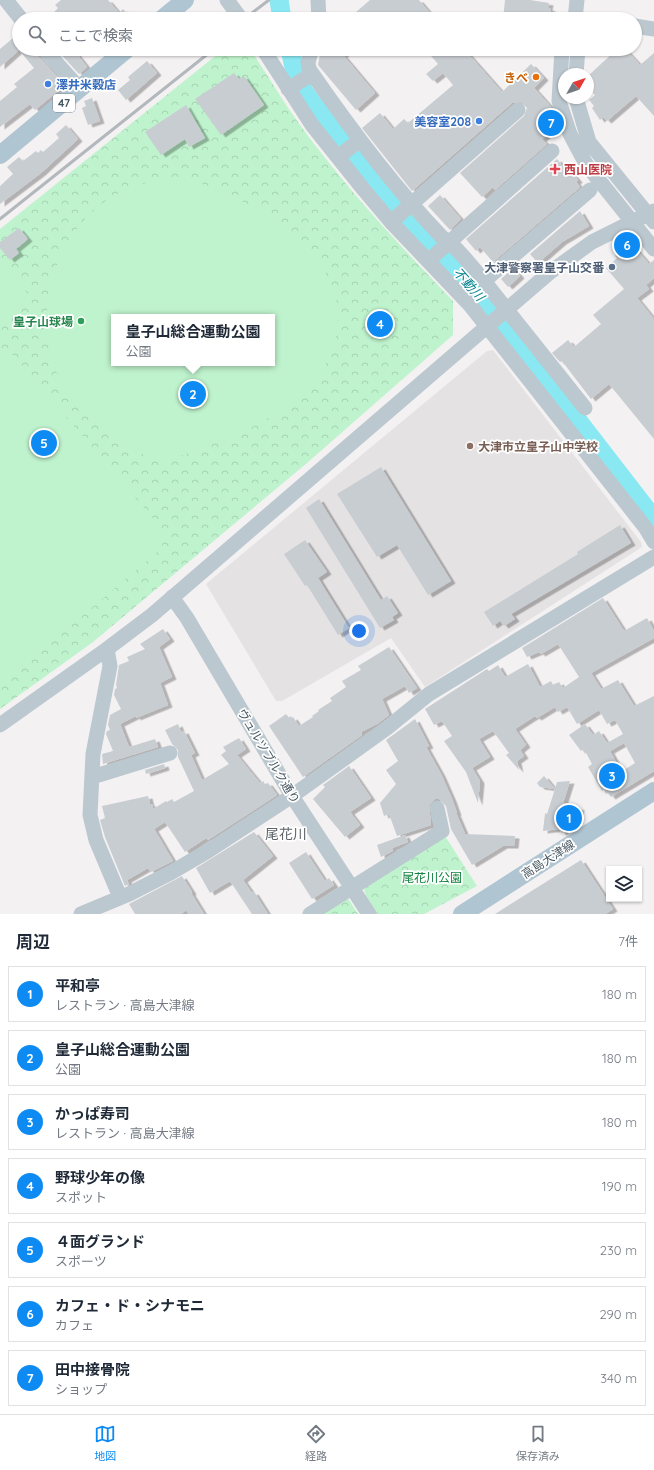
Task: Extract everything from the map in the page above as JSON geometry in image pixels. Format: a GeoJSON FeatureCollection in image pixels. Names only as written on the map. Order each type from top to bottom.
{"type":"FeatureCollection","features":[{"type":"Feature","properties":{"kind":"main road"},"geometry":{"type":"LineString","coordinates":[[170,12],[184,0]]}},
{"type":"Feature","properties":{"kind":"main road","name":"47"},"geometry":{"type":"LineString","coordinates":[[0,155],[120,56]]}},
{"type":"Feature","properties":{"kind":"main road","name":"高島大津線"},"geometry":{"type":"LineString","coordinates":[[462,914],[654,791]]}},
{"type":"Feature","properties":{"kind":"street"},"geometry":{"type":"LineString","coordinates":[[6,0],[15,12]]}},
{"type":"Feature","properties":{"kind":"street"},"geometry":{"type":"LineString","coordinates":[[227,0],[236,12]]}},
{"type":"Feature","properties":{"kind":"street"},"geometry":{"type":"LineString","coordinates":[[318,0],[318,12]]}},
{"type":"Feature","properties":{"kind":"street"},"geometry":{"type":"LineString","coordinates":[[577,0],[577,12]]}},
{"type":"Feature","properties":{"kind":"street"},"geometry":{"type":"LineString","coordinates":[[642,27],[654,29]]}},
{"type":"Feature","properties":{"kind":"street"},"geometry":{"type":"LineString","coordinates":[[50,56],[80,89]]}},
{"type":"Feature","properties":{"kind":"street"},"geometry":{"type":"LineString","coordinates":[[268,56],[312,125],[391,222],[489,324],[549,405],[645,526],[654,542]]}},
{"type":"Feature","properties":{"kind":"street"},"geometry":{"type":"LineString","coordinates":[[310,56],[308,62],[309,69],[359,140],[441,236],[484,281],[585,408]]}},
{"type":"Feature","properties":{"kind":"street"},"geometry":{"type":"LineString","coordinates":[[562,56],[559,101],[570,134],[586,164],[654,249]]}},
{"type":"Feature","properties":{"kind":"street"},"geometry":{"type":"LineString","coordinates":[[576,68],[577,56]]}},
{"type":"Feature","properties":{"kind":"street"},"geometry":{"type":"LineString","coordinates":[[289,88],[312,74]]}},
{"type":"Feature","properties":{"kind":"street"},"geometry":{"type":"LineString","coordinates":[[0,725],[107,649],[172,597],[549,273],[592,242],[631,222],[652,216],[589,142],[578,104]]}},
{"type":"Feature","properties":{"kind":"street"},"geometry":{"type":"LineString","coordinates":[[391,222],[518,110]]}},
{"type":"Feature","properties":{"kind":"street"},"geometry":{"type":"LineString","coordinates":[[338,157],[359,140]]}},
{"type":"Feature","properties":{"kind":"street"},"geometry":{"type":"LineString","coordinates":[[429,261],[552,151]]}},
{"type":"Feature","properties":{"kind":"street"},"geometry":{"type":"LineString","coordinates":[[484,281],[590,190]]}},
{"type":"Feature","properties":{"kind":"street"},"geometry":{"type":"LineString","coordinates":[[549,405],[569,388]]}},
{"type":"Feature","properties":{"kind":"street"},"geometry":{"type":"LineString","coordinates":[[81,914],[172,872],[292,796],[387,728],[435,689],[654,556]]}},
{"type":"Feature","properties":{"kind":"street","name":"ヴュルツブルク通り"},"geometry":{"type":"LineString","coordinates":[[172,597],[187,618],[292,796],[369,914]]}},
{"type":"Feature","properties":{"kind":"street"},"geometry":{"type":"LineString","coordinates":[[107,649],[110,666],[93,754],[92,825],[120,897]]}},
{"type":"Feature","properties":{"kind":"street"},"geometry":{"type":"LineString","coordinates":[[92,777],[170,753]]}},
{"type":"Feature","properties":{"kind":"street"},"geometry":{"type":"LineString","coordinates":[[310,914],[442,831],[437,808]]}},
{"type":"Feature","properties":{"kind":"shaded area","name":"大津市立皇子山中学校"},"geometry":{"type":"Polygon","coordinates":[[[493,350],[641,542],[642,547],[425,687],[391,638],[282,701],[276,701],[206,584],[487,351],[493,350]]]}},
{"type":"Feature","properties":{"kind":"green space"},"geometry":{"type":"Polygon","coordinates":[[[215,56],[254,56],[293,116],[354,194],[453,301],[453,335],[307,463],[93,642],[0,709],[0,229],[215,56]]]}},
{"type":"Feature","properties":{"kind":"green space","name":"皇子山球場"},"geometry":{"type":"Polygon","coordinates":[[[169,179],[199,183],[227,193],[241,200],[279,225],[311,253],[327,275],[333,287],[338,315],[334,346],[321,372],[301,395],[276,414],[247,429],[217,443],[160,462],[113,437],[85,415],[74,402],[56,371],[49,345],[47,318],[50,290],[57,264],[69,240],[86,218],[106,201],[130,188],[144,183],[169,179]]]}},
{"type":"Feature","properties":{"kind":"green space"},"geometry":{"type":"Polygon","coordinates":[[[0,262],[30,296],[0,323],[0,262]]]}},
{"type":"Feature","properties":{"kind":"green space"},"geometry":{"type":"Polygon","coordinates":[[[1,352],[13,355],[163,530],[162,548],[0,686],[1,352]]]}},
{"type":"Feature","properties":{"kind":"green space","name":"尾花川公園"},"geometry":{"type":"Polygon","coordinates":[[[445,836],[477,886],[424,914],[377,914],[366,896],[363,885],[445,836]]]}},
{"type":"Feature","properties":{"kind":"green space"},"geometry":{"type":"Polygon","coordinates":[[[347,897],[358,914],[320,914],[347,897]]]}},
{"type":"Feature","properties":{"kind":"building"},"geometry":{"type":"Polygon","coordinates":[[[61,0],[108,0],[118,12],[54,12],[58,8],[55,5],[61,0]]]}},
{"type":"Feature","properties":{"kind":"building"},"geometry":{"type":"Polygon","coordinates":[[[370,0],[419,0],[429,12],[356,12],[370,0]]]}},
{"type":"Feature","properties":{"kind":"building"},"geometry":{"type":"Polygon","coordinates":[[[505,0],[530,0],[549,3],[548,8],[551,9],[550,12],[504,12],[505,0]]]}},
{"type":"Feature","properties":{"kind":"building"},"geometry":{"type":"Polygon","coordinates":[[[12,39],[12,56],[0,67],[0,49],[12,39]]]}},
{"type":"Feature","properties":{"kind":"building"},"geometry":{"type":"Polygon","coordinates":[[[654,53],[654,116],[636,96],[607,121],[603,117],[600,120],[592,108],[594,106],[592,104],[594,104],[594,70],[609,56],[632,56],[640,65],[654,53]]]}},
{"type":"Feature","properties":{"kind":"building"},"geometry":{"type":"Polygon","coordinates":[[[24,56],[38,56],[65,85],[35,110],[30,104],[0,127],[0,101],[17,87],[14,84],[34,68],[24,56]]]}},
{"type":"Feature","properties":{"kind":"building"},"geometry":{"type":"Polygon","coordinates":[[[62,56],[78,56],[87,67],[79,74],[62,56]]]}},
{"type":"Feature","properties":{"kind":"building"},"geometry":{"type":"Polygon","coordinates":[[[320,56],[344,56],[375,93],[356,110],[318,65],[320,56]]]}},
{"type":"Feature","properties":{"kind":"building"},"geometry":{"type":"Polygon","coordinates":[[[431,56],[470,56],[502,92],[531,64],[544,78],[534,88],[551,107],[557,127],[542,139],[547,144],[495,190],[493,187],[482,197],[460,173],[524,116],[527,108],[521,102],[512,103],[412,191],[362,128],[380,113],[393,129],[404,119],[408,123],[453,85],[443,73],[433,81],[426,74],[438,64],[431,56]]]}},
{"type":"Feature","properties":{"kind":"building"},"geometry":{"type":"Polygon","coordinates":[[[147,61],[157,73],[126,100],[118,90],[130,80],[128,77],[147,61]]]}},
{"type":"Feature","properties":{"kind":"building"},"geometry":{"type":"Polygon","coordinates":[[[234,73],[239,79],[244,76],[264,105],[221,135],[195,99],[234,73]]]}},
{"type":"Feature","properties":{"kind":"building"},"geometry":{"type":"Polygon","coordinates":[[[92,98],[100,121],[88,125],[82,108],[86,106],[84,101],[92,98]]]}},
{"type":"Feature","properties":{"kind":"building"},"geometry":{"type":"Polygon","coordinates":[[[186,105],[205,138],[189,147],[185,139],[161,155],[145,132],[186,105]]]}},
{"type":"Feature","properties":{"kind":"building"},"geometry":{"type":"Polygon","coordinates":[[[66,125],[78,139],[41,173],[0,204],[0,186],[13,174],[7,167],[19,157],[23,161],[36,151],[38,153],[41,150],[43,152],[59,138],[56,134],[66,125]]]}},
{"type":"Feature","properties":{"kind":"building"},"geometry":{"type":"Polygon","coordinates":[[[557,159],[568,173],[571,172],[578,180],[576,182],[580,187],[493,262],[480,247],[476,251],[466,239],[557,159]]]}},
{"type":"Feature","properties":{"kind":"building"},"geometry":{"type":"Polygon","coordinates":[[[440,195],[461,219],[450,230],[428,206],[440,195]]]}},
{"type":"Feature","properties":{"kind":"building"},"geometry":{"type":"Polygon","coordinates":[[[580,211],[589,226],[562,242],[538,263],[530,254],[580,211]]]}},
{"type":"Feature","properties":{"kind":"building"},"geometry":{"type":"Polygon","coordinates":[[[19,228],[28,239],[16,249],[19,253],[10,260],[0,248],[0,242],[19,228]]]}},
{"type":"Feature","properties":{"kind":"building"},"geometry":{"type":"Polygon","coordinates":[[[631,243],[649,264],[654,260],[654,278],[646,285],[649,289],[637,298],[654,319],[654,439],[609,384],[591,399],[562,361],[560,362],[552,353],[568,340],[574,347],[601,324],[593,315],[624,289],[606,268],[617,258],[615,256],[631,243]]]}},
{"type":"Feature","properties":{"kind":"building"},"geometry":{"type":"Polygon","coordinates":[[[513,268],[520,276],[508,287],[501,279],[513,268]]]}},
{"type":"Feature","properties":{"kind":"building"},"geometry":{"type":"Polygon","coordinates":[[[381,467],[451,581],[428,595],[397,545],[377,557],[337,494],[381,467]]]}},
{"type":"Feature","properties":{"kind":"building"},"geometry":{"type":"Polygon","coordinates":[[[319,499],[381,600],[387,596],[398,613],[392,617],[394,620],[380,628],[306,508],[319,499]]]}},
{"type":"Feature","properties":{"kind":"building"},"geometry":{"type":"Polygon","coordinates":[[[620,525],[631,543],[511,614],[515,619],[504,626],[500,621],[493,626],[484,612],[578,554],[577,552],[620,525]]]}},
{"type":"Feature","properties":{"kind":"building"},"geometry":{"type":"Polygon","coordinates":[[[305,540],[327,572],[318,578],[349,628],[338,635],[307,585],[305,586],[284,554],[305,540]]]}},
{"type":"Feature","properties":{"kind":"building"},"geometry":{"type":"Polygon","coordinates":[[[603,598],[624,631],[647,618],[654,631],[654,638],[591,673],[601,689],[618,680],[634,706],[654,696],[654,771],[611,797],[605,789],[602,791],[588,767],[592,764],[584,749],[581,751],[569,735],[585,724],[593,735],[599,731],[607,743],[623,734],[615,720],[607,724],[599,710],[577,724],[567,707],[558,712],[555,707],[537,718],[535,716],[515,729],[526,745],[520,750],[524,756],[517,761],[519,770],[506,755],[509,753],[493,731],[479,739],[490,757],[472,768],[480,781],[478,803],[466,772],[444,741],[452,736],[442,721],[434,725],[425,709],[487,669],[489,671],[498,665],[505,677],[528,664],[540,687],[551,681],[553,685],[559,682],[563,688],[579,677],[558,644],[541,654],[539,652],[527,657],[522,648],[603,598]],[[624,743],[610,751],[621,772],[635,763],[624,743]]]}},
{"type":"Feature","properties":{"kind":"building"},"geometry":{"type":"Polygon","coordinates":[[[163,629],[170,639],[159,647],[172,677],[160,683],[168,705],[136,718],[136,716],[120,724],[129,747],[155,739],[158,747],[103,764],[102,754],[113,751],[106,734],[107,731],[110,730],[108,725],[110,715],[121,709],[114,695],[115,689],[117,688],[116,685],[119,665],[129,661],[127,657],[145,649],[140,644],[163,629]]]}},
{"type":"Feature","properties":{"kind":"building"},"geometry":{"type":"Polygon","coordinates":[[[389,647],[417,688],[409,693],[405,686],[382,699],[389,715],[377,724],[361,732],[362,735],[303,777],[269,726],[286,714],[290,719],[293,717],[299,726],[313,717],[312,716],[319,711],[318,710],[332,701],[330,698],[346,687],[342,681],[361,670],[358,666],[389,647]]]}},
{"type":"Feature","properties":{"kind":"building"},"geometry":{"type":"Polygon","coordinates":[[[415,719],[429,746],[426,747],[441,774],[465,834],[515,836],[514,846],[503,846],[472,865],[451,829],[446,806],[439,799],[435,799],[429,805],[431,825],[397,836],[389,814],[384,816],[380,803],[396,784],[386,770],[398,761],[386,740],[415,719]]]}},
{"type":"Feature","properties":{"kind":"building"},"geometry":{"type":"Polygon","coordinates":[[[178,724],[181,732],[184,731],[195,753],[191,755],[202,780],[229,764],[221,755],[226,751],[223,747],[239,738],[246,749],[237,755],[260,783],[263,781],[265,784],[268,783],[277,795],[208,840],[206,838],[185,852],[165,822],[154,829],[173,861],[151,872],[148,868],[127,880],[129,884],[125,886],[105,837],[100,820],[105,818],[102,806],[148,796],[153,809],[166,801],[167,802],[172,799],[174,802],[194,791],[178,757],[178,750],[172,744],[165,730],[178,724]]]}},
{"type":"Feature","properties":{"kind":"building"},"geometry":{"type":"Polygon","coordinates":[[[164,764],[165,768],[146,774],[145,770],[164,764]]]}},
{"type":"Feature","properties":{"kind":"building"},"geometry":{"type":"Polygon","coordinates":[[[349,766],[371,798],[350,812],[360,825],[345,837],[313,799],[325,787],[323,785],[349,766]]]}},
{"type":"Feature","properties":{"kind":"building"},"geometry":{"type":"Polygon","coordinates":[[[544,776],[555,789],[540,787],[537,783],[544,776]]]}},
{"type":"Feature","properties":{"kind":"building"},"geometry":{"type":"Polygon","coordinates":[[[570,781],[563,803],[580,808],[576,823],[562,833],[559,829],[543,831],[545,813],[547,814],[557,782],[570,781]]]}},
{"type":"Feature","properties":{"kind":"building"},"geometry":{"type":"Polygon","coordinates":[[[254,832],[273,856],[243,880],[252,893],[254,892],[268,914],[252,914],[230,881],[210,893],[196,868],[254,832]]]}},
{"type":"Feature","properties":{"kind":"building"},"geometry":{"type":"Polygon","coordinates":[[[405,835],[408,842],[392,848],[393,851],[381,857],[377,845],[405,835]]]}},
{"type":"Feature","properties":{"kind":"building"},"geometry":{"type":"Polygon","coordinates":[[[306,852],[325,881],[329,878],[334,885],[312,899],[289,863],[306,852]]]}},
{"type":"Feature","properties":{"kind":"building"},"geometry":{"type":"Polygon","coordinates":[[[581,860],[606,898],[606,902],[608,902],[613,909],[605,914],[495,914],[581,860]]]}},
{"type":"Feature","properties":{"kind":"building"},"geometry":{"type":"Polygon","coordinates":[[[182,876],[204,914],[189,914],[186,910],[181,914],[135,914],[129,904],[182,876]]]}},
{"type":"Feature","properties":{"kind":"waterway","name":"不動川"},"geometry":{"type":"LineString","coordinates":[[279,0],[281,12]]}},
{"type":"Feature","properties":{"kind":"waterway","name":"不動川"},"geometry":{"type":"LineString","coordinates":[[292,56],[295,72],[304,92],[360,164],[395,205],[481,295],[654,519]]}},
{"type":"Feature","properties":{"kind":"railway"},"geometry":{"type":"LineString","coordinates":[[253,12],[269,0]]}},
{"type":"Feature","properties":{"kind":"railway"},"geometry":{"type":"LineString","coordinates":[[0,219],[205,56]]}},
{"type":"Feature","properties":{"kind":"place","name":"きべ"},"geometry":{"type":"Point","coordinates":[536,77]}},
{"type":"Feature","properties":{"kind":"place","name":"澤井米穀店"},"geometry":{"type":"Point","coordinates":[48,84]}},
{"type":"Feature","properties":{"kind":"place","name":"美容室208"},"geometry":{"type":"Point","coordinates":[479,121]}},
{"type":"Feature","properties":{"kind":"place","name":"田中接骨院"},"geometry":{"type":"Point","coordinates":[551,123]}},
{"type":"Feature","properties":{"kind":"place","name":"西山医院"},"geometry":{"type":"Point","coordinates":[555,169]}},
{"type":"Feature","properties":{"kind":"place","name":"カフェ・ド・シナモニ"},"geometry":{"type":"Point","coordinates":[627,245]}},
{"type":"Feature","properties":{"kind":"place","name":"大津警察署皇子山交番"},"geometry":{"type":"Point","coordinates":[612,267]}},
{"type":"Feature","properties":{"kind":"place","name":"皇子山球場"},"geometry":{"type":"Point","coordinates":[81,321]}},
{"type":"Feature","properties":{"kind":"place","name":"野球少年の像"},"geometry":{"type":"Point","coordinates":[380,324]}},
{"type":"Feature","properties":{"kind":"place","name":"皇子山総合運動公園"},"geometry":{"type":"Point","coordinates":[193,394]}},
{"type":"Feature","properties":{"kind":"place","name":"４面グランド"},"geometry":{"type":"Point","coordinates":[44,443]}},
{"type":"Feature","properties":{"kind":"place","name":"大津市立皇子山中学校"},"geometry":{"type":"Point","coordinates":[470,446]}},
{"type":"Feature","properties":{"kind":"place","name":"かっぱ寿司"},"geometry":{"type":"Point","coordinates":[612,776]}},
{"type":"Feature","properties":{"kind":"place","name":"平和亭"},"geometry":{"type":"Point","coordinates":[569,818]}},
{"type":"Feature","properties":{"kind":"district","name":"尾花川"},"geometry":{"type":"Point","coordinates":[286,834]}}]}
